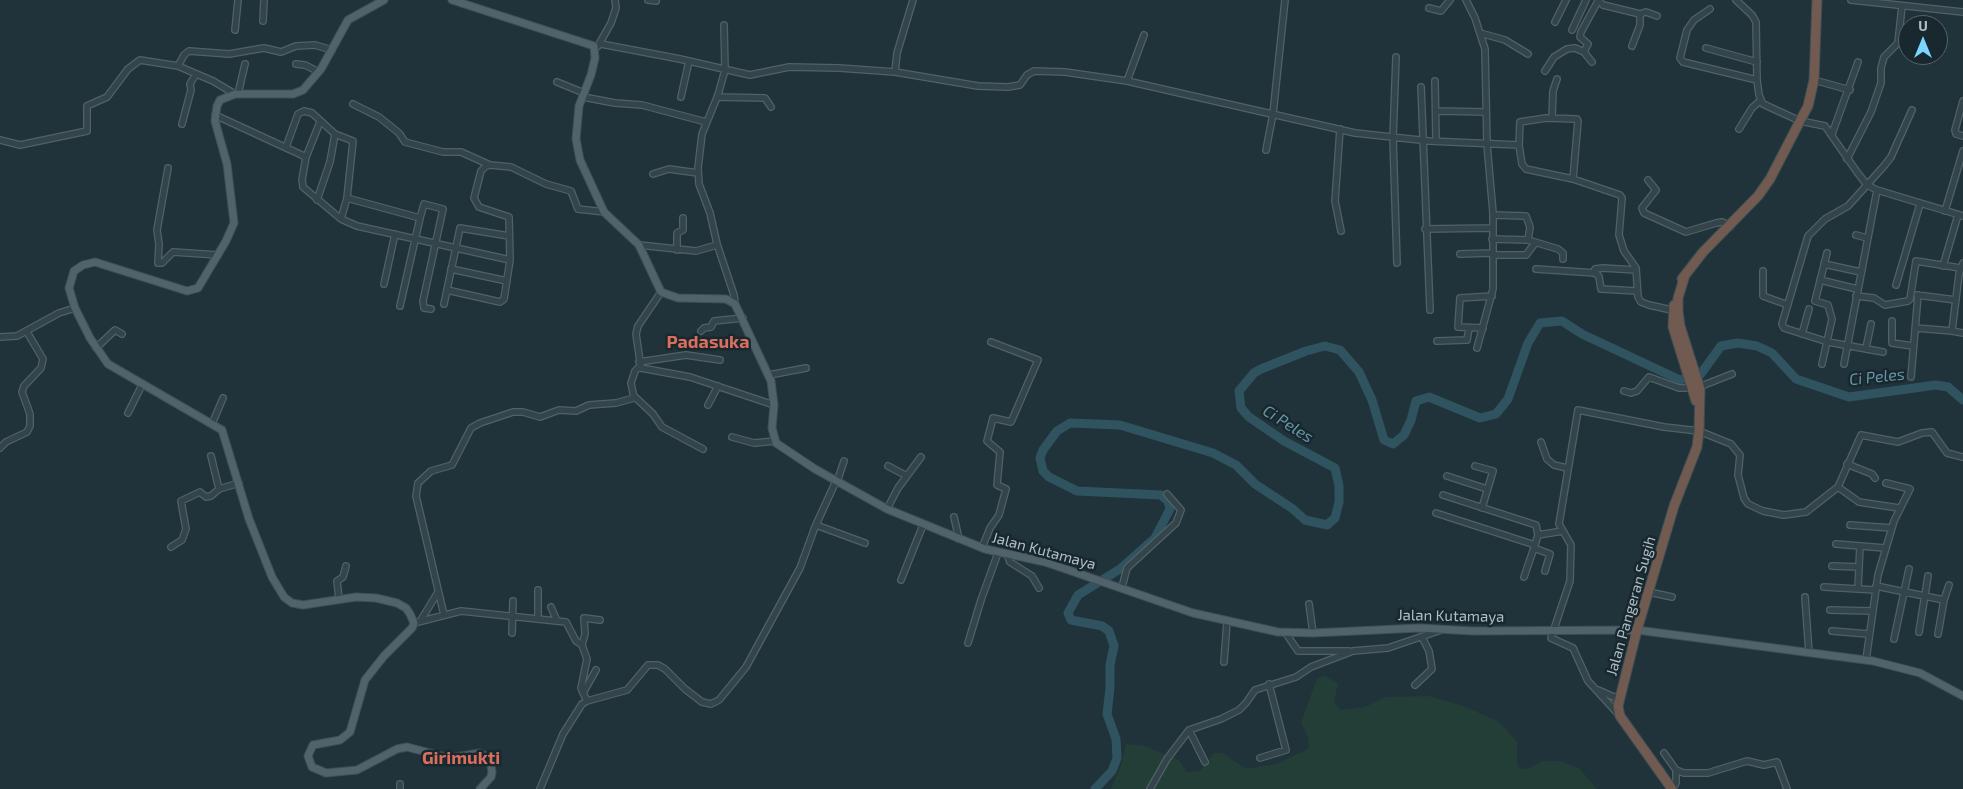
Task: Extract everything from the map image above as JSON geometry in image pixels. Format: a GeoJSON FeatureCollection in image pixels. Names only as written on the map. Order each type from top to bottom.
{"type":"FeatureCollection","features":[{"type":"Feature","properties":{"kind":"highway"},"geometry":{"type":"LineString","coordinates":[[1675,311],[1678,288],[1685,275],[1703,252],[1731,226],[1764,188],[1808,106],[1814,80],[1817,0]]}},
{"type":"Feature","properties":{"kind":"highway","name":"Jalan Pangeran Sugih"},"geometry":{"type":"LineString","coordinates":[[1620,716],[1618,706],[1637,630],[1674,506],[1697,447],[1700,418],[1696,386],[1674,327],[1675,311]]}},
{"type":"Feature","properties":{"kind":"highway"},"geometry":{"type":"LineString","coordinates":[[1620,716],[1672,789]]}},
{"type":"Feature","properties":{"kind":"main road"},"geometry":{"type":"LineString","coordinates":[[384,0],[350,17],[319,72],[306,88],[297,93],[236,94],[220,100],[215,115],[227,164],[234,218],[232,230],[198,288],[187,292],[102,263],[89,263],[78,267],[74,270],[68,284],[75,308],[96,348],[108,364],[212,424],[224,433],[252,527],[272,577],[284,597],[292,603],[303,605],[365,596],[389,600],[406,608],[417,622],[365,680],[348,735],[340,740],[313,745],[309,753],[309,762],[312,767],[320,772],[340,772],[368,766],[402,747],[416,748],[449,758],[480,753],[490,759],[492,772],[491,778],[484,788]]}},
{"type":"Feature","properties":{"kind":"main road"},"geometry":{"type":"LineString","coordinates":[[452,0],[598,46],[577,122],[577,151],[604,212],[638,245],[661,292],[678,298],[724,299],[735,304],[769,375],[774,405],[772,428],[775,441]]}},
{"type":"Feature","properties":{"kind":"main road","name":"Jalan Kutamaya"},"geometry":{"type":"LineString","coordinates":[[775,441],[836,482],[887,509],[923,525],[982,548],[1045,562],[1193,613],[1227,621],[1285,632],[1313,633],[1445,629],[1637,630],[1866,660],[1920,673],[1963,696]]}},
{"type":"Feature","properties":{"kind":"street"},"geometry":{"type":"LineString","coordinates":[[235,30],[238,0]]}},
{"type":"Feature","properties":{"kind":"street"},"geometry":{"type":"LineString","coordinates":[[263,21],[264,0]]}},
{"type":"Feature","properties":{"kind":"street"},"geometry":{"type":"LineString","coordinates":[[616,0],[616,8],[611,23],[598,46],[689,61],[750,75],[798,67],[895,72],[978,86],[1008,87],[1020,85],[1034,71],[1065,72],[1127,81],[1340,129],[1393,138],[1518,145]]}},
{"type":"Feature","properties":{"kind":"street"},"geometry":{"type":"LineString","coordinates":[[648,0],[656,1]]}},
{"type":"Feature","properties":{"kind":"street"},"geometry":{"type":"LineString","coordinates":[[895,72],[897,53],[913,0]]}},
{"type":"Feature","properties":{"kind":"street"},"geometry":{"type":"LineString","coordinates":[[1266,150],[1273,114],[1285,0]]}},
{"type":"Feature","properties":{"kind":"street"},"geometry":{"type":"LineString","coordinates":[[1429,8],[1441,11],[1450,0]]}},
{"type":"Feature","properties":{"kind":"street"},"geometry":{"type":"LineString","coordinates":[[1466,0],[1485,49],[1487,144],[1492,215],[1492,296],[1477,348]]}},
{"type":"Feature","properties":{"kind":"street"},"geometry":{"type":"LineString","coordinates":[[1555,22],[1566,0]]}},
{"type":"Feature","properties":{"kind":"street"},"geometry":{"type":"LineString","coordinates":[[1572,30],[1586,0]]}},
{"type":"Feature","properties":{"kind":"street"},"geometry":{"type":"LineString","coordinates":[[1736,0],[1752,15],[1756,22],[1757,80],[1761,100],[1770,109],[1800,121],[1825,126],[1867,185],[1876,190],[1960,216],[1943,266]]}},
{"type":"Feature","properties":{"kind":"street"},"geometry":{"type":"LineString","coordinates":[[1852,0],[1963,12]]}},
{"type":"Feature","properties":{"kind":"street"},"geometry":{"type":"LineString","coordinates":[[1584,52],[1588,44],[1580,37],[1580,32],[1598,1],[1603,5],[1640,14],[1646,12],[1657,16]]}},
{"type":"Feature","properties":{"kind":"street"},"geometry":{"type":"LineString","coordinates":[[1847,159],[1872,112],[1881,82],[1881,68],[1884,57],[1898,43],[1902,6]]}},
{"type":"Feature","properties":{"kind":"street"},"geometry":{"type":"LineString","coordinates":[[1710,9],[1694,20],[1687,30],[1680,58],[1683,62],[1757,80]]}},
{"type":"Feature","properties":{"kind":"street"},"geometry":{"type":"LineString","coordinates":[[1632,46],[1640,25],[1640,14]]}},
{"type":"Feature","properties":{"kind":"street"},"geometry":{"type":"LineString","coordinates":[[724,24],[725,70],[699,146],[698,173],[735,304]]}},
{"type":"Feature","properties":{"kind":"street"},"geometry":{"type":"LineString","coordinates":[[1480,33],[1505,40],[1528,54]]}},
{"type":"Feature","properties":{"kind":"street"},"geometry":{"type":"LineString","coordinates":[[1127,81],[1144,35]]}},
{"type":"Feature","properties":{"kind":"street"},"geometry":{"type":"LineString","coordinates":[[178,66],[184,55],[189,51],[230,54],[264,48],[281,52],[296,46],[315,45],[332,50]]}},
{"type":"Feature","properties":{"kind":"street"},"geometry":{"type":"LineString","coordinates":[[1545,71],[1561,51],[1575,48],[1584,52],[1592,62]]}},
{"type":"Feature","properties":{"kind":"street"},"geometry":{"type":"LineString","coordinates":[[1706,48],[1757,62]]}},
{"type":"Feature","properties":{"kind":"street"},"geometry":{"type":"LineString","coordinates":[[1396,57],[1393,138],[1397,263]]}},
{"type":"Feature","properties":{"kind":"street"},"geometry":{"type":"LineString","coordinates":[[0,140],[20,145],[86,132],[88,129],[87,106],[107,97],[134,63],[142,60],[178,66],[236,94],[245,64]]}},
{"type":"Feature","properties":{"kind":"street"},"geometry":{"type":"LineString","coordinates":[[681,97],[689,61]]}},
{"type":"Feature","properties":{"kind":"street"},"geometry":{"type":"LineString","coordinates":[[1832,134],[1850,90],[1858,62]]}},
{"type":"Feature","properties":{"kind":"street"},"geometry":{"type":"LineString","coordinates":[[296,64],[305,65],[319,72]]}},
{"type":"Feature","properties":{"kind":"street"},"geometry":{"type":"LineString","coordinates":[[182,124],[191,90],[190,84],[196,74]]}},
{"type":"Feature","properties":{"kind":"street"},"geometry":{"type":"LineString","coordinates":[[1552,118],[1553,91],[1557,79]]}},
{"type":"Feature","properties":{"kind":"street"},"geometry":{"type":"LineString","coordinates":[[1814,80],[1850,90]]}},
{"type":"Feature","properties":{"kind":"street"},"geometry":{"type":"LineString","coordinates":[[1435,81],[1436,141]]}},
{"type":"Feature","properties":{"kind":"street"},"geometry":{"type":"LineString","coordinates":[[557,82],[584,95],[614,103],[642,105],[706,122]]}},
{"type":"Feature","properties":{"kind":"street"},"geometry":{"type":"LineString","coordinates":[[1422,87],[1425,229],[1430,310]]}},
{"type":"Feature","properties":{"kind":"street"},"geometry":{"type":"LineString","coordinates":[[717,97],[765,98],[771,107]]}},
{"type":"Feature","properties":{"kind":"street"},"geometry":{"type":"LineString","coordinates":[[1739,129],[1752,108],[1761,100]]}},
{"type":"Feature","properties":{"kind":"street"},"geometry":{"type":"LineString","coordinates":[[1963,101],[1955,130],[1956,134],[1963,136]]}},
{"type":"Feature","properties":{"kind":"street"},"geometry":{"type":"LineString","coordinates":[[354,104],[379,117],[400,133],[405,142],[443,152],[461,152],[490,165],[512,167],[546,184],[571,191],[578,209],[604,212]]}},
{"type":"Feature","properties":{"kind":"street"},"geometry":{"type":"LineString","coordinates":[[1882,352],[1828,342],[1782,327],[1808,236],[1825,219],[1848,206],[1891,157],[1912,110]]}},
{"type":"Feature","properties":{"kind":"street"},"geometry":{"type":"LineString","coordinates":[[1437,111],[1486,112]]}},
{"type":"Feature","properties":{"kind":"street"},"geometry":{"type":"LineString","coordinates":[[286,147],[299,112],[310,112],[335,134],[354,143],[347,198],[341,219]]}},
{"type":"Feature","properties":{"kind":"street"},"geometry":{"type":"LineString","coordinates":[[215,115],[306,157]]}},
{"type":"Feature","properties":{"kind":"street"},"geometry":{"type":"LineString","coordinates":[[1573,179],[1578,121],[1573,118],[1552,118],[1519,122],[1518,145],[1520,158],[1526,169],[1599,186],[1622,197],[1619,235],[1624,251],[1636,270],[1637,291],[1641,302],[1675,311]]}},
{"type":"Feature","properties":{"kind":"street"},"geometry":{"type":"LineString","coordinates":[[320,122],[306,157],[302,184],[317,200],[341,219],[357,226],[510,260]]}},
{"type":"Feature","properties":{"kind":"street"},"geometry":{"type":"LineString","coordinates":[[1340,129],[1335,201],[1341,231]]}},
{"type":"Feature","properties":{"kind":"street"},"geometry":{"type":"LineString","coordinates":[[317,200],[330,162],[335,134]]}},
{"type":"Feature","properties":{"kind":"street"},"geometry":{"type":"LineString","coordinates":[[1945,211],[1963,151]]}},
{"type":"Feature","properties":{"kind":"street"},"geometry":{"type":"LineString","coordinates":[[447,290],[500,302],[504,298],[510,260],[508,216],[480,207],[474,201],[474,194],[481,171],[490,165]]}},
{"type":"Feature","properties":{"kind":"street"},"geometry":{"type":"LineString","coordinates":[[168,168],[157,230],[159,244],[158,263],[162,263],[174,252],[218,255]]}},
{"type":"Feature","properties":{"kind":"street"},"geometry":{"type":"LineString","coordinates":[[653,174],[669,169],[698,173]]}},
{"type":"Feature","properties":{"kind":"street"},"geometry":{"type":"LineString","coordinates":[[1648,180],[1654,185],[1656,190],[1642,208],[1644,213],[1686,232],[1716,222],[1722,222],[1731,226]]}},
{"type":"Feature","properties":{"kind":"street"},"geometry":{"type":"LineString","coordinates":[[1844,364],[1876,190]]}},
{"type":"Feature","properties":{"kind":"street"},"geometry":{"type":"LineString","coordinates":[[347,198],[420,218]]}},
{"type":"Feature","properties":{"kind":"street"},"geometry":{"type":"LineString","coordinates":[[400,306],[423,204],[443,209],[422,301],[424,308],[431,309]]}},
{"type":"Feature","properties":{"kind":"street"},"geometry":{"type":"LineString","coordinates":[[1896,286],[1920,204]]}},
{"type":"Feature","properties":{"kind":"street"},"geometry":{"type":"LineString","coordinates":[[1492,215],[1526,216],[1530,227],[1528,240]]}},
{"type":"Feature","properties":{"kind":"street"},"geometry":{"type":"LineString","coordinates":[[677,250],[677,233],[683,230],[683,218]]}},
{"type":"Feature","properties":{"kind":"street"},"geometry":{"type":"LineString","coordinates":[[444,304],[462,228],[509,236]]}},
{"type":"Feature","properties":{"kind":"street"},"geometry":{"type":"LineString","coordinates":[[1425,229],[1492,228]]}},
{"type":"Feature","properties":{"kind":"street"},"geometry":{"type":"LineString","coordinates":[[384,284],[395,234]]}},
{"type":"Feature","properties":{"kind":"street"},"geometry":{"type":"LineString","coordinates":[[1856,235],[1867,238]]}},
{"type":"Feature","properties":{"kind":"street"},"geometry":{"type":"LineString","coordinates":[[1492,239],[1528,240],[1558,249],[1562,253],[1563,259]]}},
{"type":"Feature","properties":{"kind":"street"},"geometry":{"type":"LineString","coordinates":[[1460,254],[1526,255],[1535,243]]}},
{"type":"Feature","properties":{"kind":"street"},"geometry":{"type":"LineString","coordinates":[[638,245],[696,251],[717,245]]}},
{"type":"Feature","properties":{"kind":"street"},"geometry":{"type":"LineString","coordinates":[[1822,364],[1828,342],[1831,313],[1828,305],[1815,301],[1827,253]]}},
{"type":"Feature","properties":{"kind":"street"},"geometry":{"type":"LineString","coordinates":[[1910,299],[1916,261],[1943,266],[1962,266],[1959,298],[1952,331]]}},
{"type":"Feature","properties":{"kind":"street"},"geometry":{"type":"LineString","coordinates":[[1824,264],[1861,272]]}},
{"type":"Feature","properties":{"kind":"street"},"geometry":{"type":"LineString","coordinates":[[1593,273],[1595,269],[1603,268],[1636,270]]}},
{"type":"Feature","properties":{"kind":"street"},"geometry":{"type":"LineString","coordinates":[[452,269],[507,281]]}},
{"type":"Feature","properties":{"kind":"street"},"geometry":{"type":"LineString","coordinates":[[1536,269],[1593,273],[1598,275],[1600,286],[1603,290],[1637,291]]}},
{"type":"Feature","properties":{"kind":"street"},"geometry":{"type":"LineString","coordinates":[[1763,272],[1763,296],[1788,305]]}},
{"type":"Feature","properties":{"kind":"street"},"geometry":{"type":"LineString","coordinates":[[1820,280],[1857,289]]}},
{"type":"Feature","properties":{"kind":"street"},"geometry":{"type":"LineString","coordinates":[[661,292],[638,326],[636,334],[639,364],[631,383],[634,396],[662,427],[703,449]]}},
{"type":"Feature","properties":{"kind":"street"},"geometry":{"type":"LineString","coordinates":[[1856,296],[1874,298],[1879,303],[1888,306],[1918,295],[1959,298]]}},
{"type":"Feature","properties":{"kind":"street"},"geometry":{"type":"LineString","coordinates":[[1911,377],[1918,295]]}},
{"type":"Feature","properties":{"kind":"street"},"geometry":{"type":"LineString","coordinates":[[1483,328],[1458,326],[1460,298],[1492,296]]}},
{"type":"Feature","properties":{"kind":"street"},"geometry":{"type":"LineString","coordinates":[[0,337],[17,336],[59,313],[75,308]]}},
{"type":"Feature","properties":{"kind":"street"},"geometry":{"type":"LineString","coordinates":[[1802,334],[1809,309]]}},
{"type":"Feature","properties":{"kind":"street"},"geometry":{"type":"LineString","coordinates":[[701,331],[703,328],[711,327],[714,321],[743,318]]}},
{"type":"Feature","properties":{"kind":"street"},"geometry":{"type":"LineString","coordinates":[[1892,321],[1892,343],[1913,346]]}},
{"type":"Feature","properties":{"kind":"street"},"geometry":{"type":"LineString","coordinates":[[1866,348],[1872,324]]}},
{"type":"Feature","properties":{"kind":"street"},"geometry":{"type":"LineString","coordinates":[[1437,341],[1467,340],[1469,328]]}},
{"type":"Feature","properties":{"kind":"street"},"geometry":{"type":"LineString","coordinates":[[1916,328],[1963,332]]}},
{"type":"Feature","properties":{"kind":"street"},"geometry":{"type":"LineString","coordinates":[[96,348],[114,330],[122,334]]}},
{"type":"Feature","properties":{"kind":"street"},"geometry":{"type":"LineString","coordinates":[[0,448],[6,442],[27,432],[30,426],[30,414],[23,398],[22,390],[40,368],[43,359],[27,332]]}},
{"type":"Feature","properties":{"kind":"street"},"geometry":{"type":"LineString","coordinates":[[982,548],[990,528],[999,515],[1006,489],[997,485],[1000,452],[987,441],[993,418],[1011,422],[1038,360],[991,342]]}},
{"type":"Feature","properties":{"kind":"street"},"geometry":{"type":"LineString","coordinates":[[639,364],[686,355],[720,360]]}},
{"type":"Feature","properties":{"kind":"street"},"geometry":{"type":"LineString","coordinates":[[639,364],[644,370],[690,377],[774,405]]}},
{"type":"Feature","properties":{"kind":"street"},"geometry":{"type":"LineString","coordinates":[[769,375],[806,368]]}},
{"type":"Feature","properties":{"kind":"street"},"geometry":{"type":"LineString","coordinates":[[1624,392],[1633,393],[1651,377],[1673,387],[1696,386],[1732,374]]}},
{"type":"Feature","properties":{"kind":"street"},"geometry":{"type":"LineString","coordinates":[[128,413],[142,385]]}},
{"type":"Feature","properties":{"kind":"street"},"geometry":{"type":"LineString","coordinates":[[708,405],[718,386]]}},
{"type":"Feature","properties":{"kind":"street"},"geometry":{"type":"LineString","coordinates":[[444,615],[416,496],[416,487],[422,477],[431,471],[452,465],[471,428],[480,423],[517,412],[541,417],[559,410],[579,410],[590,404],[616,403],[634,398],[634,396]]}},
{"type":"Feature","properties":{"kind":"street"},"geometry":{"type":"LineString","coordinates":[[212,424],[223,398]]}},
{"type":"Feature","properties":{"kind":"street"},"geometry":{"type":"LineString","coordinates":[[1620,716],[1594,688],[1583,672],[1573,648],[1551,639],[1570,581],[1571,545],[1559,524],[1567,468],[1577,411],[1579,409],[1664,427],[1699,431],[1736,447],[1740,455],[1738,475],[1741,493],[1748,504],[1763,511],[1784,515],[1806,512],[1838,487],[1858,437],[1863,434],[1898,442],[1922,433],[1932,432],[1947,453],[1963,457]]}},
{"type":"Feature","properties":{"kind":"street"},"geometry":{"type":"LineString","coordinates":[[732,437],[754,443],[775,441]]}},
{"type":"Feature","properties":{"kind":"street"},"geometry":{"type":"LineString","coordinates":[[1541,442],[1547,459],[1554,465],[1567,468]]}},
{"type":"Feature","properties":{"kind":"street"},"geometry":{"type":"LineString","coordinates":[[212,456],[219,489]]}},
{"type":"Feature","properties":{"kind":"street"},"geometry":{"type":"LineString","coordinates":[[887,509],[898,488],[921,457]]}},
{"type":"Feature","properties":{"kind":"street"},"geometry":{"type":"LineString","coordinates":[[540,789],[563,734],[582,704],[628,690],[645,667],[655,664],[669,672],[694,697],[705,704],[716,702],[746,667],[800,568],[816,525],[844,461]]}},
{"type":"Feature","properties":{"kind":"street"},"geometry":{"type":"LineString","coordinates":[[1847,464],[1872,474],[1875,478]]}},
{"type":"Feature","properties":{"kind":"street"},"geometry":{"type":"LineString","coordinates":[[888,466],[907,476]]}},
{"type":"Feature","properties":{"kind":"street"},"geometry":{"type":"LineString","coordinates":[[1475,466],[1493,471],[1482,508]]}},
{"type":"Feature","properties":{"kind":"street"},"geometry":{"type":"LineString","coordinates":[[1448,476],[1488,488]]}},
{"type":"Feature","properties":{"kind":"street"},"geometry":{"type":"LineString","coordinates":[[171,548],[182,540],[186,529],[180,502],[200,492],[206,496],[211,496],[219,489],[239,483]]}},
{"type":"Feature","properties":{"kind":"street"},"geometry":{"type":"LineString","coordinates":[[1866,660],[1868,634],[1876,588],[1892,528],[1909,487],[1886,483]]}},
{"type":"Feature","properties":{"kind":"street"},"geometry":{"type":"LineString","coordinates":[[1838,487],[1859,502],[1900,508]]}},
{"type":"Feature","properties":{"kind":"street"},"geometry":{"type":"LineString","coordinates":[[1122,587],[1127,568],[1176,523],[1181,510],[1167,494]]}},
{"type":"Feature","properties":{"kind":"street"},"geometry":{"type":"LineString","coordinates":[[1443,495],[1536,525],[1538,535],[1524,577]]}},
{"type":"Feature","properties":{"kind":"street"},"geometry":{"type":"LineString","coordinates":[[1436,512],[1550,554],[1545,571]]}},
{"type":"Feature","properties":{"kind":"street"},"geometry":{"type":"LineString","coordinates":[[954,517],[959,539]]}},
{"type":"Feature","properties":{"kind":"street"},"geometry":{"type":"LineString","coordinates":[[816,525],[865,543]]}},
{"type":"Feature","properties":{"kind":"street"},"geometry":{"type":"LineString","coordinates":[[901,580],[923,525]]}},
{"type":"Feature","properties":{"kind":"street"},"geometry":{"type":"LineString","coordinates":[[1850,525],[1892,528]]}},
{"type":"Feature","properties":{"kind":"street"},"geometry":{"type":"LineString","coordinates":[[1538,535],[1563,531]]}},
{"type":"Feature","properties":{"kind":"street"},"geometry":{"type":"LineString","coordinates":[[1836,544],[1886,548]]}},
{"type":"Feature","properties":{"kind":"street"},"geometry":{"type":"LineString","coordinates":[[1858,588],[1860,546]]}},
{"type":"Feature","properties":{"kind":"street"},"geometry":{"type":"LineString","coordinates":[[968,644],[998,553]]}},
{"type":"Feature","properties":{"kind":"street"},"geometry":{"type":"LineString","coordinates":[[1007,554],[1010,562],[1032,576],[1039,588]]}},
{"type":"Feature","properties":{"kind":"street"},"geometry":{"type":"LineString","coordinates":[[339,599],[337,581],[343,577],[346,566]]}},
{"type":"Feature","properties":{"kind":"street"},"geometry":{"type":"LineString","coordinates":[[1832,566],[1859,567]]}},
{"type":"Feature","properties":{"kind":"street"},"geometry":{"type":"LineString","coordinates":[[1894,639],[1909,568]]}},
{"type":"Feature","properties":{"kind":"street"},"geometry":{"type":"LineString","coordinates":[[1918,632],[1928,576]]}},
{"type":"Feature","properties":{"kind":"street"},"geometry":{"type":"LineString","coordinates":[[1938,634],[1944,600],[1949,585]]}},
{"type":"Feature","properties":{"kind":"street"},"geometry":{"type":"LineString","coordinates":[[1824,587],[1876,588],[1904,591],[1944,600]]}},
{"type":"Feature","properties":{"kind":"street"},"geometry":{"type":"LineString","coordinates":[[538,590],[538,619]]}},
{"type":"Feature","properties":{"kind":"street"},"geometry":{"type":"LineString","coordinates":[[417,622],[438,592]]}},
{"type":"Feature","properties":{"kind":"street"},"geometry":{"type":"LineString","coordinates":[[1649,592],[1672,597]]}},
{"type":"Feature","properties":{"kind":"street"},"geometry":{"type":"LineString","coordinates":[[1805,596],[1809,653]]}},
{"type":"Feature","properties":{"kind":"street"},"geometry":{"type":"LineString","coordinates":[[512,633],[513,601]]}},
{"type":"Feature","properties":{"kind":"street"},"geometry":{"type":"LineString","coordinates":[[1309,604],[1313,633]]}},
{"type":"Feature","properties":{"kind":"street"},"geometry":{"type":"LineString","coordinates":[[551,607],[557,621]]}},
{"type":"Feature","properties":{"kind":"street"},"geometry":{"type":"LineString","coordinates":[[1830,610],[1872,611]]}},
{"type":"Feature","properties":{"kind":"street"},"geometry":{"type":"LineString","coordinates":[[417,622],[460,611],[557,621],[568,623],[576,640],[582,645]]}},
{"type":"Feature","properties":{"kind":"street"},"geometry":{"type":"LineString","coordinates":[[587,701],[582,685],[587,663],[582,645],[585,634],[584,618],[600,620]]}},
{"type":"Feature","properties":{"kind":"street"},"geometry":{"type":"LineString","coordinates":[[1224,662],[1227,621]]}},
{"type":"Feature","properties":{"kind":"street"},"geometry":{"type":"LineString","coordinates":[[1285,632],[1298,651],[1381,650],[1445,629]]}},
{"type":"Feature","properties":{"kind":"street"},"geometry":{"type":"LineString","coordinates":[[1832,631],[1868,634]]}},
{"type":"Feature","properties":{"kind":"street"},"geometry":{"type":"LineString","coordinates":[[1415,685],[1432,669],[1428,651],[1422,637]]}},
{"type":"Feature","properties":{"kind":"street"},"geometry":{"type":"LineString","coordinates":[[1150,789],[1167,759],[1189,730],[1221,719],[1239,710],[1254,690],[1296,677],[1311,666],[1358,650]]}},
{"type":"Feature","properties":{"kind":"street"},"geometry":{"type":"LineString","coordinates":[[583,693],[596,670]]}},
{"type":"Feature","properties":{"kind":"street"},"geometry":{"type":"LineString","coordinates":[[1260,758],[1286,750],[1269,684]]}},
{"type":"Feature","properties":{"kind":"street"},"geometry":{"type":"LineString","coordinates":[[1594,688],[1612,696],[1620,696]]}},
{"type":"Feature","properties":{"kind":"street"},"geometry":{"type":"LineString","coordinates":[[1189,730],[1205,762]]}},
{"type":"Feature","properties":{"kind":"street"},"geometry":{"type":"LineString","coordinates":[[1664,754],[1676,770],[1676,784],[1672,789]]}},
{"type":"Feature","properties":{"kind":"street"},"geometry":{"type":"LineString","coordinates":[[1676,770],[1690,773],[1708,773],[1747,761],[1764,765],[1777,762],[1787,789]]}},
{"type":"Feature","properties":{"kind":"green space"},"geometry":{"type":"Polygon","coordinates":[[[1325,676],[1338,683],[1334,703],[1341,710],[1365,707],[1385,697],[1429,696],[1464,706],[1499,722],[1506,729],[1517,742],[1519,768],[1527,769],[1543,761],[1560,761],[1580,769],[1597,789],[1111,789],[1121,765],[1126,744],[1145,746],[1179,760],[1187,772],[1200,771],[1214,753],[1223,753],[1245,768],[1250,768],[1275,764],[1305,751],[1308,748],[1309,739],[1301,723],[1317,678],[1325,676]]]}},
{"type":"Feature","properties":{"kind":"waterway","name":"Ci Peles"},"geometry":{"type":"LineString","coordinates":[[1095,789],[1112,771],[1117,758],[1116,739],[1107,714],[1110,665],[1114,646],[1109,631],[1102,626],[1071,620],[1068,613],[1078,595],[1120,569],[1155,538],[1170,509],[1168,501],[1161,495],[1077,491],[1049,477],[1043,471],[1040,458],[1043,450],[1057,431],[1070,423],[1120,425],[1213,453],[1236,465],[1255,484],[1293,509],[1305,520],[1327,525],[1335,518],[1339,502],[1339,486],[1335,468],[1284,441],[1249,417],[1241,408],[1239,391],[1254,373],[1261,369],[1306,351],[1325,346],[1340,350],[1359,372],[1372,400],[1384,440],[1393,444],[1404,435],[1411,420],[1416,401],[1429,397],[1480,418],[1496,414],[1508,399],[1528,343],[1540,323],[1562,321],[1582,334],[1680,380],[1700,375],[1721,346],[1738,343],[1757,346],[1772,353],[1796,379],[1849,397],[1936,385],[1948,387],[1963,400]]}},
{"type":"Feature","properties":{"kind":"district","name":"Padasuka"},"geometry":{"type":"Point","coordinates":[708,342]}},
{"type":"Feature","properties":{"kind":"district","name":"Girimukti"},"geometry":{"type":"Point","coordinates":[461,758]}}]}
